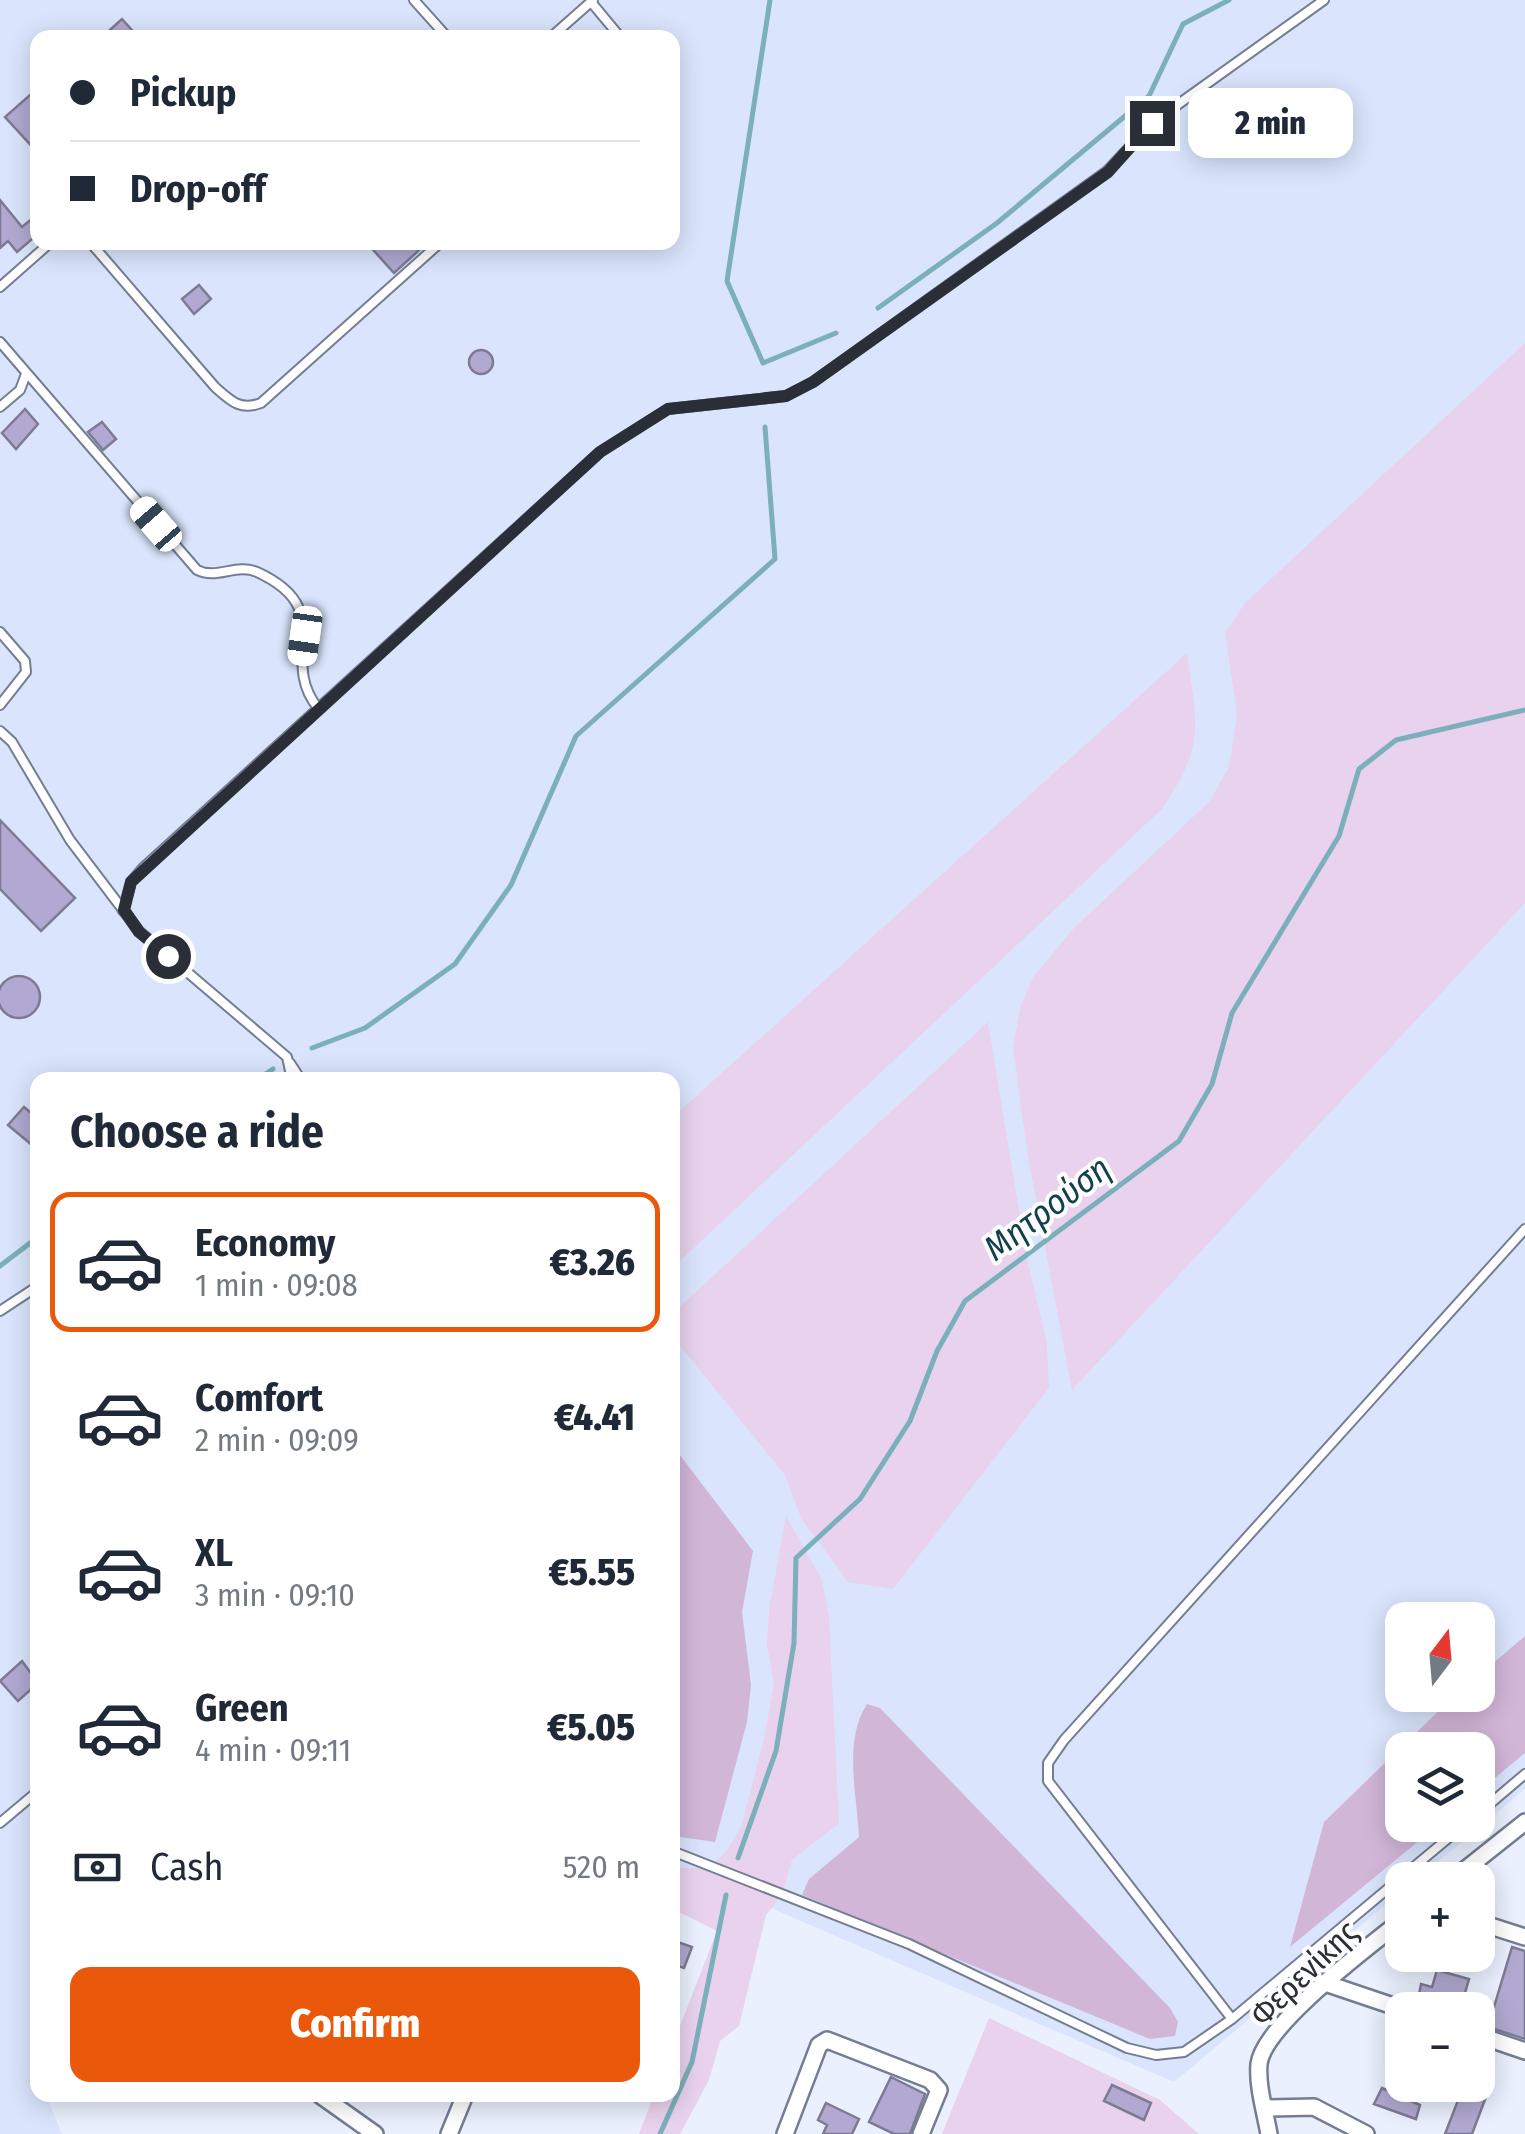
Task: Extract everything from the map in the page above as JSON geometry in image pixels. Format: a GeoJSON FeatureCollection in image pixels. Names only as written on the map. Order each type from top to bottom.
{"type":"FeatureCollection","features":[{"type":"Feature","properties":{"kind":"street"},"geometry":{"type":"LineString","coordinates":[[1475,1862],[1524,1824]]}},
{"type":"Feature","properties":{"kind":"street"},"geometry":{"type":"LineString","coordinates":[[1495,1927],[1525,1937]]}},
{"type":"Feature","properties":{"kind":"street","name":"Φερενίκης"},"geometry":{"type":"LineString","coordinates":[[1269,2134],[1259,2066],[1263,2050],[1325,1983],[1385,1934]]}},
{"type":"Feature","properties":{"kind":"street"},"geometry":{"type":"LineString","coordinates":[[1325,1983],[1385,2003]]}},
{"type":"Feature","properties":{"kind":"street"},"geometry":{"type":"LineString","coordinates":[[785,2134],[820,2045],[827,2040],[930,2080],[939,2090],[921,2134]]}},
{"type":"Feature","properties":{"kind":"street"},"geometry":{"type":"LineString","coordinates":[[1495,2040],[1525,2051]]}},
{"type":"Feature","properties":{"kind":"street"},"geometry":{"type":"LineString","coordinates":[[330,2102],[375,2134]]}},
{"type":"Feature","properties":{"kind":"street"},"geometry":{"type":"LineString","coordinates":[[449,2134],[461,2102]]}},
{"type":"Feature","properties":{"kind":"street"},"geometry":{"type":"LineString","coordinates":[[1264,2108],[1314,2107],[1366,2134]]}},
{"type":"Feature","properties":{"kind":"lane"},"geometry":{"type":"LineString","coordinates":[[414,0],[441,30]]}},
{"type":"Feature","properties":{"kind":"lane"},"geometry":{"type":"LineString","coordinates":[[124,910],[131,882],[143,868],[600,452],[668,409],[786,396],[813,382],[1108,172],[1152,123],[1324,0]]}},
{"type":"Feature","properties":{"kind":"lane"},"geometry":{"type":"LineString","coordinates":[[559,30],[592,1],[615,30]]}},
{"type":"Feature","properties":{"kind":"lane"},"geometry":{"type":"LineString","coordinates":[[0,288],[41,250]]}},
{"type":"Feature","properties":{"kind":"lane"},"geometry":{"type":"LineString","coordinates":[[97,250],[216,387],[238,406],[251,407],[261,403],[432,250]]}},
{"type":"Feature","properties":{"kind":"lane"},"geometry":{"type":"LineString","coordinates":[[0,342],[196,570],[207,575],[243,568],[257,572],[298,604],[306,620],[302,679],[318,708]]}},
{"type":"Feature","properties":{"kind":"lane"},"geometry":{"type":"LineString","coordinates":[[0,407],[20,390],[26,374]]}},
{"type":"Feature","properties":{"kind":"lane"},"geometry":{"type":"LineString","coordinates":[[0,632],[25,660],[26,672],[0,705]]}},
{"type":"Feature","properties":{"kind":"lane"},"geometry":{"type":"LineString","coordinates":[[0,731],[12,742],[70,840],[139,932],[287,1057],[296,1072]]}},
{"type":"Feature","properties":{"kind":"lane"},"geometry":{"type":"LineString","coordinates":[[287,1057],[290,1072]]}},
{"type":"Feature","properties":{"kind":"lane"},"geometry":{"type":"LineString","coordinates":[[1232,2019],[1048,1782],[1048,1763],[1064,1740],[1525,1230]]}},
{"type":"Feature","properties":{"kind":"lane"},"geometry":{"type":"LineString","coordinates":[[0,1311],[30,1291]]}},
{"type":"Feature","properties":{"kind":"lane"},"geometry":{"type":"LineString","coordinates":[[1495,1800],[1525,1774]]}},
{"type":"Feature","properties":{"kind":"lane"},"geometry":{"type":"LineString","coordinates":[[0,1824],[30,1798]]}},
{"type":"Feature","properties":{"kind":"lane"},"geometry":{"type":"LineString","coordinates":[[680,1854],[908,1944],[1127,2048],[1156,2055],[1184,2052],[1232,2019],[1444,1842]]}},
{"type":"Feature","properties":{"kind":"shaded area"},"geometry":{"type":"Polygon","coordinates":[[[0,0],[1525,0],[1525,1789],[1495,1814],[1495,1732],[1385,1732],[1385,1842],[1462,1842],[1438,1862],[1385,1862],[1385,1905],[1174,2082],[680,1869],[680,1072],[30,1072],[30,2102],[49,2102],[62,2134],[0,2134],[0,0]]]}},
{"type":"Feature","properties":{"kind":"shaded area"},"geometry":{"type":"Polygon","coordinates":[[[1525,343],[1525,903],[1072,1390],[1028,1157],[1013,1048],[1020,1008],[1033,977],[1074,928],[1209,802],[1229,767],[1237,715],[1225,633],[1245,603],[1525,343]]]}},
{"type":"Feature","properties":{"kind":"shaded area"},"geometry":{"type":"Polygon","coordinates":[[[1187,653],[1195,734],[1186,768],[1162,809],[680,1263],[680,1111],[1187,653]]]}},
{"type":"Feature","properties":{"kind":"shaded area"},"geometry":{"type":"Polygon","coordinates":[[[988,1022],[1027,1259],[1047,1343],[1049,1388],[893,1589],[848,1582],[801,1518],[785,1475],[680,1346],[680,1307],[988,1022]]]}},
{"type":"Feature","properties":{"kind":"shaded area"},"geometry":{"type":"Polygon","coordinates":[[[680,1455],[753,1551],[742,1612],[751,1685],[747,1722],[715,1842],[680,1837],[680,1455]]]}},
{"type":"Feature","properties":{"kind":"shaded area"},"geometry":{"type":"Polygon","coordinates":[[[786,1516],[822,1580],[829,1617],[839,1823],[792,1860],[782,1895],[766,1915],[739,2026],[720,2041],[709,2080],[680,2134],[639,2134],[651,2102],[680,2102],[680,2026],[717,1931],[680,1912],[680,1868],[709,1868],[728,1849],[741,1827],[774,1684],[767,1645],[769,1610],[786,1516]]]}},
{"type":"Feature","properties":{"kind":"shaded area"},"geometry":{"type":"Polygon","coordinates":[[[1525,1636],[1525,1753],[1495,1778],[1495,1732],[1417,1732],[1437,1712],[1495,1712],[1495,1662],[1525,1636]]]}},
{"type":"Feature","properties":{"kind":"shaded area"},"geometry":{"type":"Polygon","coordinates":[[[867,1704],[880,1708],[1170,2008],[1178,2022],[1175,2036],[1150,2039],[802,1895],[809,1879],[859,1837],[853,1751],[867,1704]]]}},
{"type":"Feature","properties":{"kind":"shaded area"},"geometry":{"type":"Polygon","coordinates":[[[1385,1763],[1385,1842],[1417,1842],[1393,1862],[1385,1862],[1385,1869],[1290,1947],[1324,1822],[1385,1763]]]}},
{"type":"Feature","properties":{"kind":"shaded area"},"geometry":{"type":"Polygon","coordinates":[[[989,2018],[1160,2100],[1199,2134],[942,2134],[989,2018]]]}},
{"type":"Feature","properties":{"kind":"building"},"geometry":{"type":"Polygon","coordinates":[[[122,19],[132,30],[110,30],[122,19]]]}},
{"type":"Feature","properties":{"kind":"building"},"geometry":{"type":"Polygon","coordinates":[[[30,95],[30,144],[5,117],[30,95]]]}},
{"type":"Feature","properties":{"kind":"building"},"geometry":{"type":"Polygon","coordinates":[[[0,200],[22,227],[30,220],[30,241],[17,252],[8,241],[0,248],[0,200]]]}},
{"type":"Feature","properties":{"kind":"building"},"geometry":{"type":"Polygon","coordinates":[[[373,250],[419,250],[394,273],[373,250]]]}},
{"type":"Feature","properties":{"kind":"building"},"geometry":{"type":"Polygon","coordinates":[[[199,285],[211,299],[194,314],[182,299],[199,285]]]}},
{"type":"Feature","properties":{"kind":"building"},"geometry":{"type":"Polygon","coordinates":[[[481,350],[490,353],[490,371],[481,374],[472,371],[469,362],[472,353],[481,350]]]}},
{"type":"Feature","properties":{"kind":"building"},"geometry":{"type":"Polygon","coordinates":[[[25,409],[38,424],[16,449],[2,433],[25,409]]]}},
{"type":"Feature","properties":{"kind":"building"},"geometry":{"type":"Polygon","coordinates":[[[102,422],[116,439],[103,450],[88,432],[102,422]]]}},
{"type":"Feature","properties":{"kind":"building"},"geometry":{"type":"Polygon","coordinates":[[[0,820],[75,898],[41,931],[0,889],[0,820]]]}},
{"type":"Feature","properties":{"kind":"building"},"geometry":{"type":"Polygon","coordinates":[[[11,977],[27,977],[39,989],[39,1005],[27,1017],[11,1017],[-1,1005],[-1,989],[11,977]]]}},
{"type":"Feature","properties":{"kind":"building"},"geometry":{"type":"Polygon","coordinates":[[[24,1107],[30,1112],[30,1143],[8,1125],[24,1107]]]}},
{"type":"Feature","properties":{"kind":"building"},"geometry":{"type":"Polygon","coordinates":[[[22,1661],[30,1672],[30,1690],[18,1701],[0,1681],[22,1661]]]}},
{"type":"Feature","properties":{"kind":"building"},"geometry":{"type":"Polygon","coordinates":[[[680,1943],[692,1947],[684,1968],[680,1967],[680,1943]]]}},
{"type":"Feature","properties":{"kind":"building"},"geometry":{"type":"Polygon","coordinates":[[[1512,1947],[1525,1951],[1525,2039],[1495,2029],[1495,2004],[1512,1947]]]}},
{"type":"Feature","properties":{"kind":"building"},"geometry":{"type":"Polygon","coordinates":[[[1436,1972],[1469,1979],[1465,1992],[1419,1992],[1421,1984],[1432,1987],[1436,1972]]]}},
{"type":"Feature","properties":{"kind":"building"},"geometry":{"type":"Polygon","coordinates":[[[891,2077],[925,2094],[910,2134],[894,2134],[869,2122],[891,2077]]]}},
{"type":"Feature","properties":{"kind":"building"},"geometry":{"type":"Polygon","coordinates":[[[1112,2085],[1151,2103],[1144,2120],[1104,2101],[1112,2085]]]}},
{"type":"Feature","properties":{"kind":"building"},"geometry":{"type":"Polygon","coordinates":[[[1382,2088],[1385,2102],[1420,2105],[1416,2119],[1374,2104],[1382,2088]]]}},
{"type":"Feature","properties":{"kind":"building"},"geometry":{"type":"Polygon","coordinates":[[[1457,2102],[1484,2102],[1472,2134],[1445,2134],[1457,2102]]]}},
{"type":"Feature","properties":{"kind":"building"},"geometry":{"type":"Polygon","coordinates":[[[826,2103],[859,2119],[852,2134],[823,2134],[827,2125],[818,2120],[826,2103]]]}},
{"type":"Feature","properties":{"kind":"waterway"},"geometry":{"type":"LineString","coordinates":[[770,0],[727,281],[763,363],[836,333]]}},
{"type":"Feature","properties":{"kind":"waterway"},"geometry":{"type":"LineString","coordinates":[[878,308],[997,223],[1149,96],[1183,24],[1229,0]]}},
{"type":"Feature","properties":{"kind":"waterway"},"geometry":{"type":"LineString","coordinates":[[312,1048],[365,1028],[455,964],[511,885],[576,736],[775,559],[765,427]]}},
{"type":"Feature","properties":{"kind":"waterway","name":"Μητρούση"},"geometry":{"type":"LineString","coordinates":[[738,1858],[776,1751],[794,1643],[796,1558],[860,1499],[910,1421],[937,1351],[965,1301],[1179,1141],[1212,1084],[1232,1013],[1339,836],[1359,769],[1396,740],[1525,710]]}},
{"type":"Feature","properties":{"kind":"waterway"},"geometry":{"type":"LineString","coordinates":[[268,1072],[273,1069]]}},
{"type":"Feature","properties":{"kind":"waterway"},"geometry":{"type":"LineString","coordinates":[[0,1266],[30,1243]]}},
{"type":"Feature","properties":{"kind":"waterway","name":"Μητρούση"},"geometry":{"type":"LineString","coordinates":[[680,2089],[692,2062],[726,1895]]}},
{"type":"Feature","properties":{"kind":"waterway","name":"Μητρούση"},"geometry":{"type":"LineString","coordinates":[[660,2134],[674,2102]]}},
{"type":"Feature","properties":{"kind":"route"},"geometry":{"type":"LineString","coordinates":[[168,956],[139,932],[124,910],[131,882],[600,452],[668,409],[702,402],[786,396],[813,382],[1108,172],[1152,123]]}}]}
